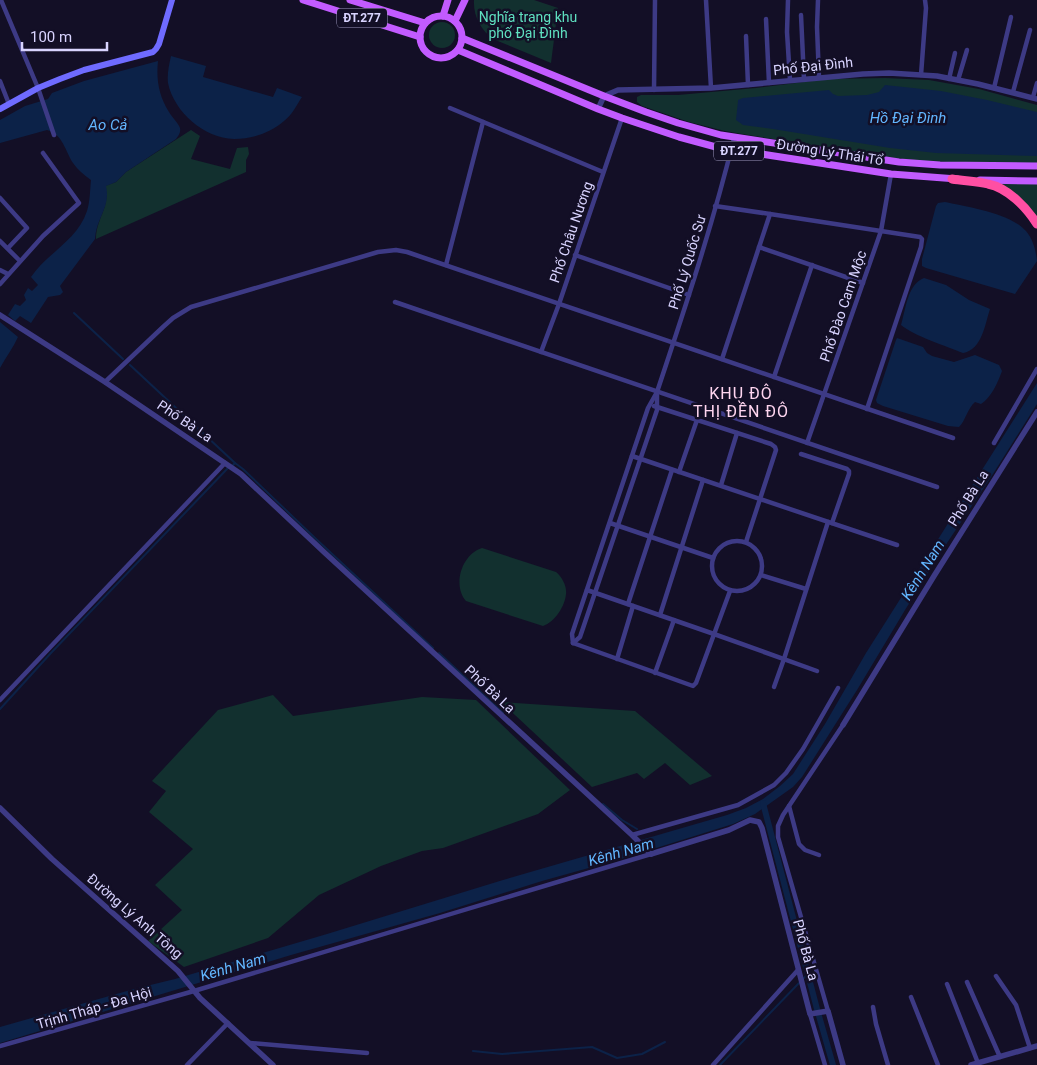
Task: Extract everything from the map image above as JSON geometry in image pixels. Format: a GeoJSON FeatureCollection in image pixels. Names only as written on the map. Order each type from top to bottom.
{"type":"FeatureCollection","features":[{"type":"Feature","properties":{"kind":"highway"},"geometry":{"type":"LineString","coordinates":[[952,179],[986,183],[994,186],[1013,197],[1025,207],[1037,224]]}},
{"type":"Feature","properties":{"kind":"main road"},"geometry":{"type":"LineString","coordinates":[[0,109],[38,88],[84,70],[153,52],[159,44],[172,0]]}},
{"type":"Feature","properties":{"kind":"main road","name":"ĐT.277"},"geometry":{"type":"LineString","coordinates":[[303,0],[420,36]]}},
{"type":"Feature","properties":{"kind":"main road","name":"ĐT.277"},"geometry":{"type":"LineString","coordinates":[[350,0],[426,23]]}},
{"type":"Feature","properties":{"kind":"main road"},"geometry":{"type":"LineString","coordinates":[[443,16],[448,0]]}},
{"type":"Feature","properties":{"kind":"main road"},"geometry":{"type":"LineString","coordinates":[[455,21],[465,0]]}},
{"type":"Feature","properties":{"kind":"main road"},"geometry":{"type":"LineString","coordinates":[[443,16],[455,21],[460,28],[462,38],[458,50],[447,57],[438,58],[424,49],[420,36],[426,23],[432,18],[443,16]]}},
{"type":"Feature","properties":{"kind":"main road","name":"Đường Lý Thái Tổ"},"geometry":{"type":"LineString","coordinates":[[462,38],[604,96],[678,123],[734,138],[899,162],[940,165],[1037,166]]}},
{"type":"Feature","properties":{"kind":"main road","name":"Đường Lý Thái Tổ"},"geometry":{"type":"LineString","coordinates":[[458,50],[622,118],[679,137],[731,150],[891,174],[952,179],[1037,181]]}},
{"type":"Feature","properties":{"kind":"street"},"geometry":{"type":"LineString","coordinates":[[1,0],[38,88],[54,135]]}},
{"type":"Feature","properties":{"kind":"street"},"geometry":{"type":"LineString","coordinates":[[654,90],[655,0]]}},
{"type":"Feature","properties":{"kind":"street"},"geometry":{"type":"LineString","coordinates":[[706,0],[711,88]]}},
{"type":"Feature","properties":{"kind":"street"},"geometry":{"type":"LineString","coordinates":[[788,0],[787,32],[790,80]]}},
{"type":"Feature","properties":{"kind":"street"},"geometry":{"type":"LineString","coordinates":[[818,0],[817,26],[820,78]]}},
{"type":"Feature","properties":{"kind":"street"},"geometry":{"type":"LineString","coordinates":[[921,75],[925,0]]}},
{"type":"Feature","properties":{"kind":"street"},"geometry":{"type":"LineString","coordinates":[[801,15],[804,79]]}},
{"type":"Feature","properties":{"kind":"street"},"geometry":{"type":"LineString","coordinates":[[994,88],[1011,17]]}},
{"type":"Feature","properties":{"kind":"street"},"geometry":{"type":"LineString","coordinates":[[766,19],[769,83]]}},
{"type":"Feature","properties":{"kind":"street"},"geometry":{"type":"LineString","coordinates":[[1013,92],[1030,30]]}},
{"type":"Feature","properties":{"kind":"street"},"geometry":{"type":"LineString","coordinates":[[746,36],[748,85]]}},
{"type":"Feature","properties":{"kind":"street"},"geometry":{"type":"LineString","coordinates":[[958,80],[967,50]]}},
{"type":"Feature","properties":{"kind":"street"},"geometry":{"type":"LineString","coordinates":[[949,79],[955,53]]}},
{"type":"Feature","properties":{"kind":"street","name":"Phố Đại Đình"},"geometry":{"type":"LineString","coordinates":[[604,96],[618,90],[711,88],[877,72],[958,80],[1035,98]]}},
{"type":"Feature","properties":{"kind":"street"},"geometry":{"type":"LineString","coordinates":[[0,80],[9,104]]}},
{"type":"Feature","properties":{"kind":"street"},"geometry":{"type":"LineString","coordinates":[[1035,98],[1037,82]]}},
{"type":"Feature","properties":{"kind":"street"},"geometry":{"type":"LineString","coordinates":[[598,109],[604,96]]}},
{"type":"Feature","properties":{"kind":"street"},"geometry":{"type":"LineString","coordinates":[[450,108],[603,172]]}},
{"type":"Feature","properties":{"kind":"street","name":"Phố Châu Nương"},"geometry":{"type":"LineString","coordinates":[[541,352],[622,118]]}},
{"type":"Feature","properties":{"kind":"street"},"geometry":{"type":"LineString","coordinates":[[446,265],[483,122]]}},
{"type":"Feature","properties":{"kind":"street","name":"Phố Lý Quốc Sư"},"geometry":{"type":"LineString","coordinates":[[657,392],[707,240],[734,138]]}},
{"type":"Feature","properties":{"kind":"street"},"geometry":{"type":"LineString","coordinates":[[0,284],[43,236],[79,203],[43,153]]}},
{"type":"Feature","properties":{"kind":"street","name":"Phố Đào Cam Mộc"},"geometry":{"type":"LineString","coordinates":[[807,443],[881,231],[891,174]]}},
{"type":"Feature","properties":{"kind":"street"},"geometry":{"type":"LineString","coordinates":[[0,198],[26,228],[8,248]]}},
{"type":"Feature","properties":{"kind":"street"},"geometry":{"type":"LineString","coordinates":[[715,206],[920,237],[922,239],[921,247],[867,409]]}},
{"type":"Feature","properties":{"kind":"street"},"geometry":{"type":"LineString","coordinates":[[722,359],[770,214]]}},
{"type":"Feature","properties":{"kind":"street"},"geometry":{"type":"LineString","coordinates":[[0,241],[20,261]]}},
{"type":"Feature","properties":{"kind":"street"},"geometry":{"type":"LineString","coordinates":[[759,247],[863,283]]}},
{"type":"Feature","properties":{"kind":"street"},"geometry":{"type":"LineString","coordinates":[[105,382],[168,323],[182,312],[196,305],[378,252],[396,250],[446,265],[953,438]]}},
{"type":"Feature","properties":{"kind":"street"},"geometry":{"type":"LineString","coordinates":[[575,255],[689,295]]}},
{"type":"Feature","properties":{"kind":"street"},"geometry":{"type":"LineString","coordinates":[[774,377],[812,265]]}},
{"type":"Feature","properties":{"kind":"street"},"geometry":{"type":"LineString","coordinates":[[0,270],[8,274]]}},
{"type":"Feature","properties":{"kind":"street"},"geometry":{"type":"LineString","coordinates":[[395,302],[937,487]]}},
{"type":"Feature","properties":{"kind":"street","name":"Phố Bà La"},"geometry":{"type":"LineString","coordinates":[[0,315],[105,382],[241,474],[651,854],[729,830],[750,820],[759,822],[810,1014]]}},
{"type":"Feature","properties":{"kind":"street"},"geometry":{"type":"LineString","coordinates":[[994,443],[1037,369]]}},
{"type":"Feature","properties":{"kind":"street"},"geometry":{"type":"LineString","coordinates":[[573,643],[572,634],[632,456],[657,392]]}},
{"type":"Feature","properties":{"kind":"street"},"geometry":{"type":"LineString","coordinates":[[573,643],[580,637],[657,410],[657,392]]}},
{"type":"Feature","properties":{"kind":"street"},"geometry":{"type":"LineString","coordinates":[[651,404],[771,444],[775,447],[776,450],[746,542]]}},
{"type":"Feature","properties":{"kind":"street","name":"Phố Bà La"},"geometry":{"type":"LineString","coordinates":[[843,725],[1037,412]]}},
{"type":"Feature","properties":{"kind":"street"},"geometry":{"type":"LineString","coordinates":[[679,472],[697,420]]}},
{"type":"Feature","properties":{"kind":"street"},"geometry":{"type":"LineString","coordinates":[[721,486],[737,433]]}},
{"type":"Feature","properties":{"kind":"street"},"geometry":{"type":"LineString","coordinates":[[774,687],[806,589],[849,474],[847,469],[801,454]]}},
{"type":"Feature","properties":{"kind":"street"},"geometry":{"type":"LineString","coordinates":[[632,456],[897,545]]}},
{"type":"Feature","properties":{"kind":"street"},"geometry":{"type":"LineString","coordinates":[[0,700],[225,463]]}},
{"type":"Feature","properties":{"kind":"street"},"geometry":{"type":"LineString","coordinates":[[628,604],[672,470]]}},
{"type":"Feature","properties":{"kind":"street"},"geometry":{"type":"LineString","coordinates":[[660,615],[703,480]]}},
{"type":"Feature","properties":{"kind":"street"},"geometry":{"type":"LineString","coordinates":[[610,523],[713,558]]}},
{"type":"Feature","properties":{"kind":"street"},"geometry":{"type":"LineString","coordinates":[[739,541],[746,542],[761,557],[761,575],[750,588],[743,591],[730,591],[722,587],[713,576],[713,558],[719,548],[725,544],[739,541]]}},
{"type":"Feature","properties":{"kind":"street"},"geometry":{"type":"LineString","coordinates":[[761,575],[806,589]]}},
{"type":"Feature","properties":{"kind":"street"},"geometry":{"type":"LineString","coordinates":[[587,590],[817,671]]}},
{"type":"Feature","properties":{"kind":"street"},"geometry":{"type":"LineString","coordinates":[[573,643],[693,686],[696,683],[730,591]]}},
{"type":"Feature","properties":{"kind":"street"},"geometry":{"type":"LineString","coordinates":[[617,659],[633,606]]}},
{"type":"Feature","properties":{"kind":"street"},"geometry":{"type":"LineString","coordinates":[[656,673],[674,620]]}},
{"type":"Feature","properties":{"kind":"street"},"geometry":{"type":"LineString","coordinates":[[632,835],[738,805],[774,785],[786,773],[803,749],[838,688]]}},
{"type":"Feature","properties":{"kind":"street"},"geometry":{"type":"LineString","coordinates":[[843,725],[783,815],[778,826],[778,836],[843,1065]]}},
{"type":"Feature","properties":{"kind":"street"},"geometry":{"type":"LineString","coordinates":[[789,806],[799,844],[805,850],[819,856]]}},
{"type":"Feature","properties":{"kind":"street","name":"Đường Lý Anh Tông"},"geometry":{"type":"LineString","coordinates":[[0,808],[52,859],[178,970],[200,998],[273,1065]]}},
{"type":"Feature","properties":{"kind":"street","name":"Trịnh Tháp - Đa Hội"},"geometry":{"type":"LineString","coordinates":[[0,1046],[651,854]]}},
{"type":"Feature","properties":{"kind":"street"},"geometry":{"type":"LineString","coordinates":[[713,1065],[799,973]]}},
{"type":"Feature","properties":{"kind":"street"},"geometry":{"type":"LineString","coordinates":[[996,976],[1016,1005],[1030,1048]]}},
{"type":"Feature","properties":{"kind":"street"},"geometry":{"type":"LineString","coordinates":[[967,982],[1000,1057]]}},
{"type":"Feature","properties":{"kind":"street"},"geometry":{"type":"LineString","coordinates":[[947,984],[978,1063]]}},
{"type":"Feature","properties":{"kind":"street"},"geometry":{"type":"LineString","coordinates":[[911,997],[938,1065]]}},
{"type":"Feature","properties":{"kind":"street"},"geometry":{"type":"LineString","coordinates":[[874,1007],[876,1024],[888,1065]]}},
{"type":"Feature","properties":{"kind":"street"},"geometry":{"type":"LineString","coordinates":[[825,1065],[810,1014],[828,1010]]}},
{"type":"Feature","properties":{"kind":"street"},"geometry":{"type":"LineString","coordinates":[[188,1065],[228,1023]]}},
{"type":"Feature","properties":{"kind":"street"},"geometry":{"type":"LineString","coordinates":[[250,1043],[367,1053]]}},
{"type":"Feature","properties":{"kind":"street"},"geometry":{"type":"LineString","coordinates":[[971,1065],[1037,1046]]}},
{"type":"Feature","properties":{"kind":"green space","name":"Nghĩa trang khu phố Đại Đình"},"geometry":{"type":"Polygon","coordinates":[[[474,0],[534,0],[558,8],[551,63],[493,39],[479,22],[475,12],[474,0]]]}},
{"type":"Feature","properties":{"kind":"green space"},"geometry":{"type":"Polygon","coordinates":[[[442,22],[451,26],[455,35],[451,44],[442,48],[433,44],[429,35],[433,26],[442,22]]]}},
{"type":"Feature","properties":{"kind":"green space","name":"Hồ Đại Đình"},"geometry":{"type":"Polygon","coordinates":[[[885,78],[929,80],[979,89],[1037,105],[1037,163],[922,161],[886,157],[725,131],[689,122],[642,106],[637,102],[637,97],[641,95],[678,95],[828,79],[885,78]]]}},
{"type":"Feature","properties":{"kind":"green space"},"geometry":{"type":"Polygon","coordinates":[[[191,130],[200,136],[191,159],[230,169],[237,148],[248,147],[249,154],[246,160],[246,172],[96,239],[98,225],[105,206],[105,186],[116,182],[126,172],[191,130]]]}},
{"type":"Feature","properties":{"kind":"green space"},"geometry":{"type":"Polygon","coordinates":[[[995,183],[1037,183],[1037,217],[995,183]]]}},
{"type":"Feature","properties":{"kind":"green space"},"geometry":{"type":"Polygon","coordinates":[[[482,548],[558,574],[565,585],[566,594],[561,608],[552,621],[543,626],[466,601],[460,587],[461,571],[469,557],[475,551],[482,548]]]}},
{"type":"Feature","properties":{"kind":"green space"},"geometry":{"type":"Polygon","coordinates":[[[273,695],[293,716],[422,697],[476,700],[570,790],[538,814],[443,848],[422,851],[381,866],[319,895],[268,938],[184,967],[148,941],[182,910],[155,885],[193,849],[149,812],[166,791],[152,781],[218,710],[273,695]]]}},
{"type":"Feature","properties":{"kind":"green space"},"geometry":{"type":"Polygon","coordinates":[[[501,702],[635,711],[712,776],[690,785],[665,763],[644,779],[637,773],[592,787],[501,702]]]}},
{"type":"Feature","properties":{"kind":"water"},"geometry":{"type":"Polygon","coordinates":[[[171,56],[206,66],[203,77],[273,97],[277,88],[302,97],[287,119],[267,132],[241,139],[212,134],[192,122],[171,94],[168,73],[171,56]]]}},
{"type":"Feature","properties":{"kind":"water","name":"Ao Cả"},"geometry":{"type":"Polygon","coordinates":[[[158,61],[157,75],[161,94],[170,114],[180,128],[179,134],[176,139],[126,172],[116,182],[106,186],[107,200],[95,239],[60,286],[63,292],[60,295],[48,297],[31,323],[20,316],[15,321],[8,315],[15,304],[20,306],[26,300],[24,295],[28,288],[32,291],[38,285],[31,277],[69,239],[82,221],[88,207],[91,180],[75,166],[60,139],[52,132],[47,130],[0,143],[0,120],[25,106],[48,99],[52,93],[84,81],[158,61]]]}},
{"type":"Feature","properties":{"kind":"water","name":"Hồ Đại Đình"},"geometry":{"type":"Polygon","coordinates":[[[885,85],[941,91],[1037,112],[1037,156],[936,153],[890,148],[743,125],[736,120],[738,100],[743,98],[829,90],[838,96],[867,95],[879,92],[885,85]]]}},
{"type":"Feature","properties":{"kind":"water"},"geometry":{"type":"Polygon","coordinates":[[[945,202],[999,215],[1019,225],[1026,231],[1034,245],[1037,261],[1015,294],[922,266],[922,259],[936,206],[938,203],[945,202]]]}},
{"type":"Feature","properties":{"kind":"water"},"geometry":{"type":"Polygon","coordinates":[[[924,278],[946,285],[969,300],[990,309],[982,336],[975,347],[963,353],[922,337],[901,325],[911,292],[918,281],[924,278]]]}},
{"type":"Feature","properties":{"kind":"water"},"geometry":{"type":"Polygon","coordinates":[[[0,322],[18,337],[0,368],[0,322]]]}},
{"type":"Feature","properties":{"kind":"water"},"geometry":{"type":"Polygon","coordinates":[[[897,338],[923,347],[932,356],[954,362],[975,355],[999,365],[1002,371],[988,398],[981,404],[975,402],[959,427],[948,426],[883,406],[877,403],[876,400],[897,338]]]}},
{"type":"Feature","properties":{"kind":"water","name":"Kênh Nam"},"geometry":{"type":"Polygon","coordinates":[[[1037,383],[1037,404],[947,543],[802,777],[793,787],[755,814],[733,824],[621,859],[291,955],[0,1043],[0,1027],[175,979],[727,815],[763,799],[793,774],[825,724],[866,653],[1037,383]]]}},
{"type":"Feature","properties":{"kind":"waterway"},"geometry":{"type":"LineString","coordinates":[[74,313],[123,359]]}},
{"type":"Feature","properties":{"kind":"waterway"},"geometry":{"type":"LineString","coordinates":[[130,365],[235,463]]}},
{"type":"Feature","properties":{"kind":"waterway"},"geometry":{"type":"LineString","coordinates":[[232,466],[235,463],[243,469],[433,648]]}},
{"type":"Feature","properties":{"kind":"waterway"},"geometry":{"type":"LineString","coordinates":[[0,709],[228,468]]}},
{"type":"Feature","properties":{"kind":"waterway"},"geometry":{"type":"LineString","coordinates":[[439,653],[503,713]]}},
{"type":"Feature","properties":{"kind":"waterway"},"geometry":{"type":"LineString","coordinates":[[763,803],[833,1065]]}},
{"type":"Feature","properties":{"kind":"waterway"},"geometry":{"type":"LineString","coordinates":[[603,804],[622,820],[637,829]]}},
{"type":"Feature","properties":{"kind":"waterway"},"geometry":{"type":"LineString","coordinates":[[803,979],[808,974]]}},
{"type":"Feature","properties":{"kind":"waterway"},"geometry":{"type":"LineString","coordinates":[[720,1065],[799,983]]}},
{"type":"Feature","properties":{"kind":"waterway"},"geometry":{"type":"LineString","coordinates":[[473,1051],[502,1054],[592,1047],[617,1058],[642,1054],[665,1042]]}},
{"type":"Feature","properties":{"kind":"district","name":"KHU ĐÔ THỊ ĐỀN ĐÔ"},"geometry":{"type":"Point","coordinates":[741,402]}}]}
